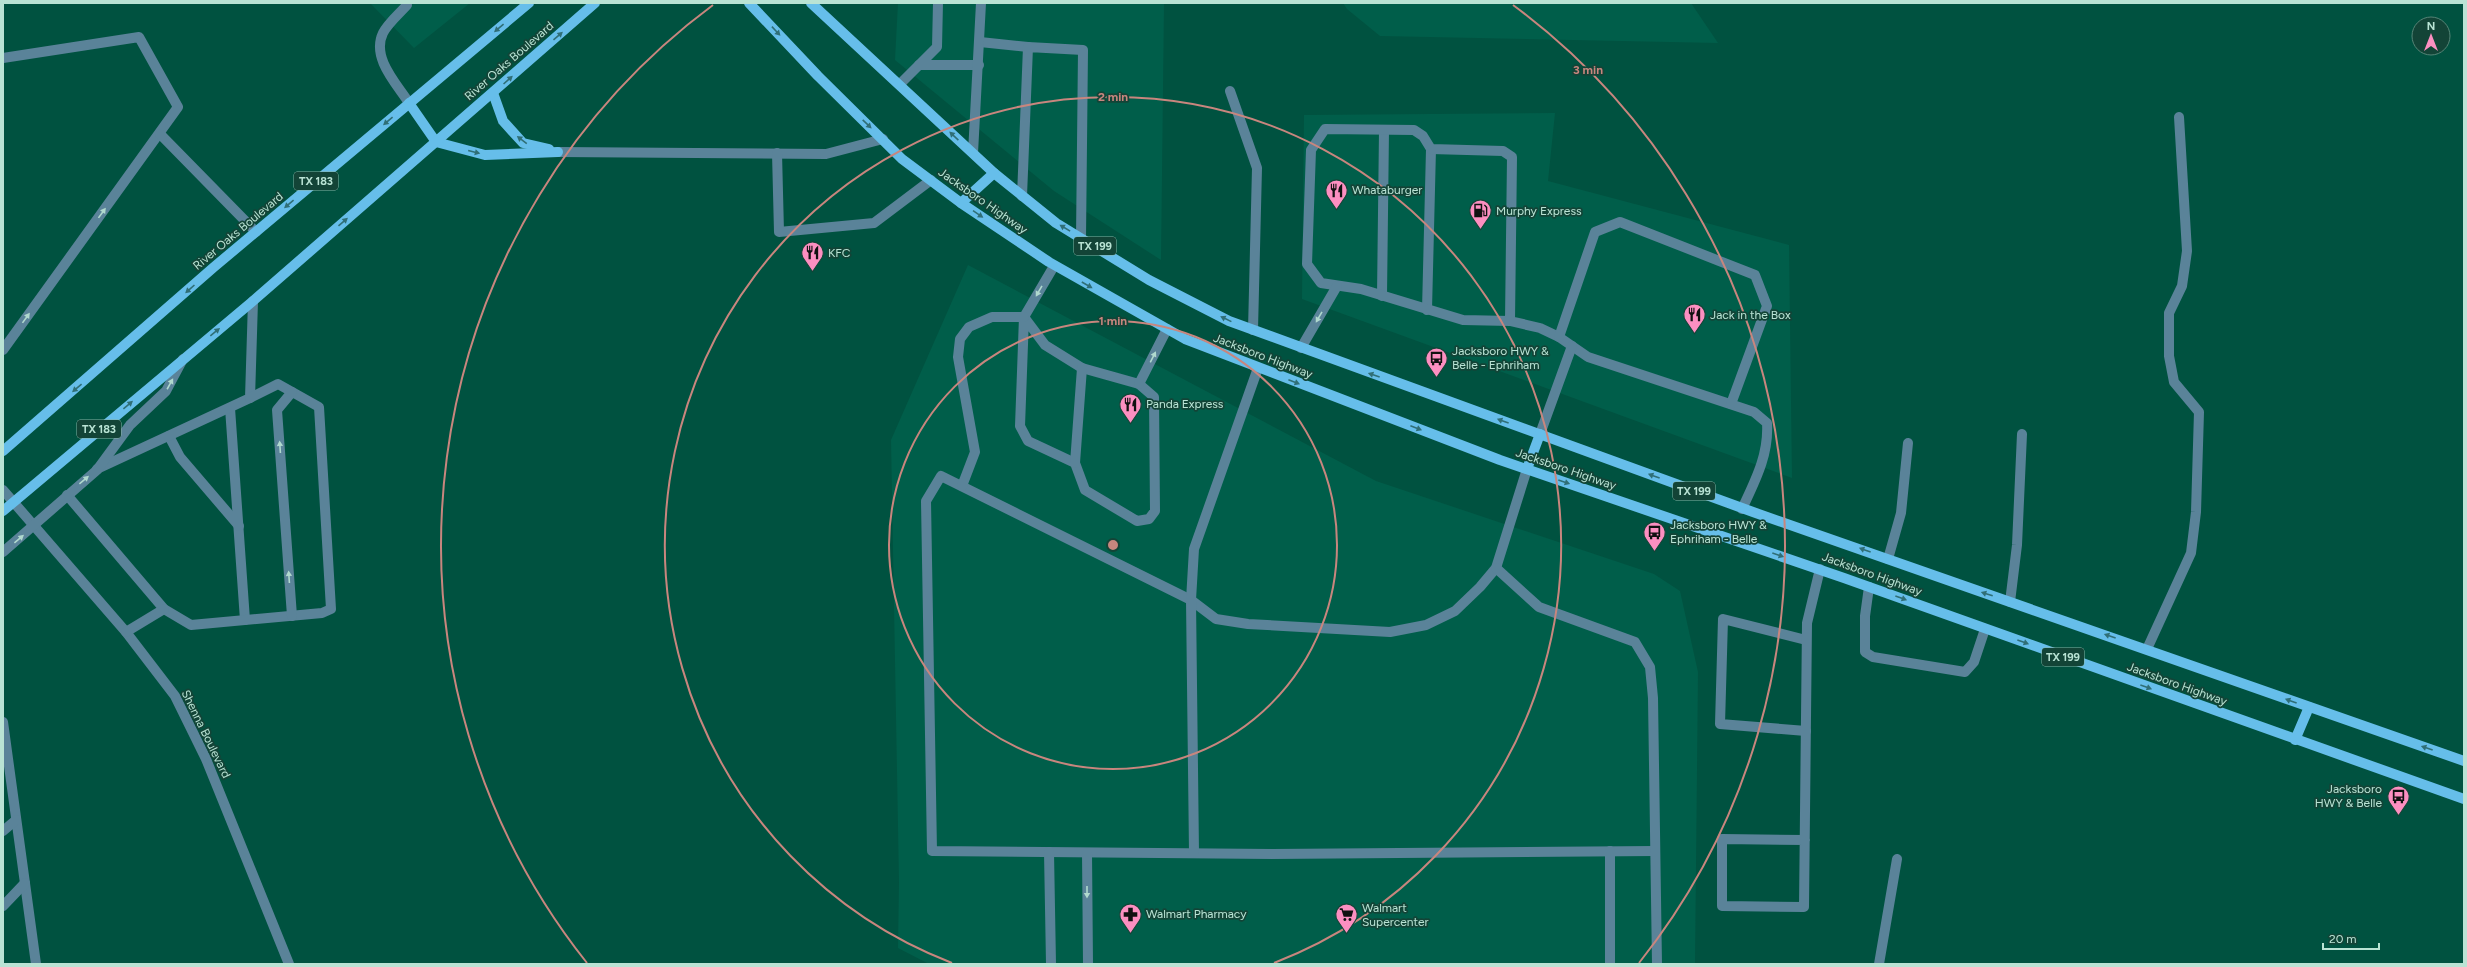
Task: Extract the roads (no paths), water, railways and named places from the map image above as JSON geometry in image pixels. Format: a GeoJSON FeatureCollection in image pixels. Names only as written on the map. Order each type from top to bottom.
{"type":"FeatureCollection","features":[{"type":"Feature","properties":{"kind":"main road","name":"River Oaks Boulevard"},"geometry":{"type":"LineString","coordinates":[[3,451],[256,232],[529,3]]}},
{"type":"Feature","properties":{"kind":"main road","name":"River Oaks Boulevard"},"geometry":{"type":"LineString","coordinates":[[3,511],[185,357],[254,301],[595,3]]}},
{"type":"Feature","properties":{"kind":"main road","name":"Jacksboro Highway"},"geometry":{"type":"LineString","coordinates":[[749,3],[902,159],[961,203],[1054,266],[1185,339],[1527,469],[1820,569],[2295,740],[2464,799]]}},
{"type":"Feature","properties":{"kind":"main road","name":"Jacksboro Highway"},"geometry":{"type":"LineString","coordinates":[[811,3],[900,84],[994,173],[1056,223],[1149,280],[1229,321],[1742,508],[2464,761]]}},
{"type":"Feature","properties":{"kind":"main road"},"geometry":{"type":"LineString","coordinates":[[815,3],[831,22]]}},
{"type":"Feature","properties":{"kind":"main road"},"geometry":{"type":"LineString","coordinates":[[493,93],[502,121],[523,142],[558,152]]}},
{"type":"Feature","properties":{"kind":"main road"},"geometry":{"type":"LineString","coordinates":[[409,103],[436,142],[485,155],[558,152]]}},
{"type":"Feature","properties":{"kind":"main road"},"geometry":{"type":"LineString","coordinates":[[961,203],[994,173]]}},
{"type":"Feature","properties":{"kind":"main road"},"geometry":{"type":"LineString","coordinates":[[1527,469],[1540,434]]}},
{"type":"Feature","properties":{"kind":"main road"},"geometry":{"type":"LineString","coordinates":[[2295,740],[2309,707]]}},
{"type":"Feature","properties":{"kind":"street"},"geometry":{"type":"LineString","coordinates":[[900,84],[937,47],[938,3]]}},
{"type":"Feature","properties":{"kind":"street"},"geometry":{"type":"LineString","coordinates":[[973,153],[979,65],[981,3]]}},
{"type":"Feature","properties":{"kind":"street"},"geometry":{"type":"LineString","coordinates":[[408,4],[383,33],[380,44],[383,63],[409,103]]}},
{"type":"Feature","properties":{"kind":"street"},"geometry":{"type":"LineString","coordinates":[[3,58],[138,37],[178,107],[3,350]]}},
{"type":"Feature","properties":{"kind":"street"},"geometry":{"type":"LineString","coordinates":[[980,42],[1028,47],[1083,50],[1081,238]]}},
{"type":"Feature","properties":{"kind":"street"},"geometry":{"type":"LineString","coordinates":[[1022,196],[1028,47]]}},
{"type":"Feature","properties":{"kind":"street"},"geometry":{"type":"LineString","coordinates":[[919,64],[979,65]]}},
{"type":"Feature","properties":{"kind":"street"},"geometry":{"type":"LineString","coordinates":[[1230,91],[1257,168],[1253,330]]}},
{"type":"Feature","properties":{"kind":"street"},"geometry":{"type":"LineString","coordinates":[[2147,649],[2191,553],[2196,512],[2199,412],[2174,382],[2169,349],[2169,313],[2182,286],[2187,251],[2179,117]]}},
{"type":"Feature","properties":{"kind":"street"},"geometry":{"type":"LineString","coordinates":[[1427,310],[1431,149],[1424,136],[1414,130],[1325,130],[1311,150],[1307,264],[1321,283],[1361,289],[1427,310],[1463,320],[1510,320],[1540,328],[1559,337],[1588,357],[1754,412],[1767,423],[1768,441],[1760,468],[1742,508]]}},
{"type":"Feature","properties":{"kind":"street"},"geometry":{"type":"LineString","coordinates":[[1382,296],[1384,130]]}},
{"type":"Feature","properties":{"kind":"street"},"geometry":{"type":"LineString","coordinates":[[160,134],[256,232]]}},
{"type":"Feature","properties":{"kind":"street"},"geometry":{"type":"LineString","coordinates":[[558,152],[826,154],[883,139]]}},
{"type":"Feature","properties":{"kind":"street"},"geometry":{"type":"LineString","coordinates":[[1431,149],[1503,151],[1512,157],[1510,320]]}},
{"type":"Feature","properties":{"kind":"street"},"geometry":{"type":"LineString","coordinates":[[777,153],[779,232],[874,223],[931,180]]}},
{"type":"Feature","properties":{"kind":"street"},"geometry":{"type":"LineString","coordinates":[[1559,337],[1595,232],[1620,222],[1756,275],[1767,306],[1730,404]]}},
{"type":"Feature","properties":{"kind":"street"},"geometry":{"type":"LineString","coordinates":[[1054,266],[1024,317],[1020,426],[1028,441],[1076,463]]}},
{"type":"Feature","properties":{"kind":"street"},"geometry":{"type":"LineString","coordinates":[[1301,348],[1337,286]]}},
{"type":"Feature","properties":{"kind":"street"},"geometry":{"type":"LineString","coordinates":[[250,398],[254,301]]}},
{"type":"Feature","properties":{"kind":"street"},"geometry":{"type":"LineString","coordinates":[[962,486],[975,452],[958,357],[960,339],[969,327],[992,317],[1024,317]]}},
{"type":"Feature","properties":{"kind":"street"},"geometry":{"type":"LineString","coordinates":[[1024,317],[1045,345],[1082,368],[1139,384],[1154,397],[1155,511],[1149,519],[1137,521],[1085,490],[1076,463],[1082,368]]}},
{"type":"Feature","properties":{"kind":"street"},"geometry":{"type":"LineString","coordinates":[[1139,384],[1167,329]]}},
{"type":"Feature","properties":{"kind":"street"},"geometry":{"type":"LineString","coordinates":[[1540,434],[1572,346]]}},
{"type":"Feature","properties":{"kind":"street","name":"River Oaks Boulevard"},"geometry":{"type":"LineString","coordinates":[[3,552],[35,526],[67,494],[96,470],[130,425],[166,391],[185,357]]}},
{"type":"Feature","properties":{"kind":"street"},"geometry":{"type":"LineString","coordinates":[[1194,853],[1191,600],[1194,549],[1258,368]]}},
{"type":"Feature","properties":{"kind":"street"},"geometry":{"type":"LineString","coordinates":[[67,494],[164,610],[191,625],[322,613],[331,609],[319,407],[278,384],[96,470]]}},
{"type":"Feature","properties":{"kind":"street"},"geometry":{"type":"LineString","coordinates":[[292,392],[277,410],[292,616]]}},
{"type":"Feature","properties":{"kind":"street"},"geometry":{"type":"LineString","coordinates":[[230,408],[245,620]]}},
{"type":"Feature","properties":{"kind":"street"},"geometry":{"type":"LineString","coordinates":[[2010,602],[2017,545],[2022,434]]}},
{"type":"Feature","properties":{"kind":"street"},"geometry":{"type":"LineString","coordinates":[[169,436],[180,457],[238,526]]}},
{"type":"Feature","properties":{"kind":"street"},"geometry":{"type":"LineString","coordinates":[[1888,559],[1901,513],[1908,443]]}},
{"type":"Feature","properties":{"kind":"street"},"geometry":{"type":"LineString","coordinates":[[1527,469],[1496,568],[1480,587],[1455,611],[1426,625],[1390,632],[1248,624],[1216,619],[1191,600],[941,476],[926,501],[932,851],[1087,853],[1656,851]]}},
{"type":"Feature","properties":{"kind":"street","name":"Shenna Boulevard"},"geometry":{"type":"LineString","coordinates":[[3,490],[126,632],[175,696],[206,759],[289,964]]}},
{"type":"Feature","properties":{"kind":"street"},"geometry":{"type":"LineString","coordinates":[[1496,568],[1540,607],[1635,642],[1650,667],[1653,698],[1657,964]]}},
{"type":"Feature","properties":{"kind":"street"},"geometry":{"type":"LineString","coordinates":[[1805,840],[1722,839],[1722,906],[1804,907],[1805,840],[1806,731],[1806,640],[1807,623],[1820,569]]}},
{"type":"Feature","properties":{"kind":"street"},"geometry":{"type":"LineString","coordinates":[[1869,587],[1865,616],[1865,652],[1872,657],[1965,672],[1974,662],[1985,629]]}},
{"type":"Feature","properties":{"kind":"street"},"geometry":{"type":"LineString","coordinates":[[126,632],[164,610]]}},
{"type":"Feature","properties":{"kind":"street"},"geometry":{"type":"LineString","coordinates":[[1806,640],[1723,619],[1720,724],[1806,731]]}},
{"type":"Feature","properties":{"kind":"street"},"geometry":{"type":"LineString","coordinates":[[3,722],[5,754],[16,820],[36,964]]}},
{"type":"Feature","properties":{"kind":"street"},"geometry":{"type":"LineString","coordinates":[[3,831],[16,820]]}},
{"type":"Feature","properties":{"kind":"street"},"geometry":{"type":"LineString","coordinates":[[1610,851],[1610,964]]}},
{"type":"Feature","properties":{"kind":"street"},"geometry":{"type":"LineString","coordinates":[[1050,852],[1050,964]]}},
{"type":"Feature","properties":{"kind":"street"},"geometry":{"type":"LineString","coordinates":[[1087,853],[1088,964]]}},
{"type":"Feature","properties":{"kind":"street"},"geometry":{"type":"LineString","coordinates":[[1879,964],[1898,859]]}},
{"type":"Feature","properties":{"kind":"street"},"geometry":{"type":"LineString","coordinates":[[3,906],[25,883]]}},
{"type":"Feature","properties":{"kind":"place","name":"Whataburger"},"geometry":{"type":"Point","coordinates":[1336,210]}},
{"type":"Feature","properties":{"kind":"place","name":"Murphy Express"},"geometry":{"type":"Point","coordinates":[1480,230]}},
{"type":"Feature","properties":{"kind":"place","name":"KFC"},"geometry":{"type":"Point","coordinates":[812,272]}},
{"type":"Feature","properties":{"kind":"place","name":"Jack in the Box"},"geometry":{"type":"Point","coordinates":[1695,334]}},
{"type":"Feature","properties":{"kind":"place","name":"Jacksboro HWY & Belle - Ephriham"},"geometry":{"type":"Point","coordinates":[1437,378]}},
{"type":"Feature","properties":{"kind":"place","name":"Panda Express"},"geometry":{"type":"Point","coordinates":[1131,424]}},
{"type":"Feature","properties":{"kind":"place","name":"Jacksboro HWY & Ephriham - Belle"},"geometry":{"type":"Point","coordinates":[1655,552]}},
{"type":"Feature","properties":{"kind":"place","name":"Jacksboro HWY & Belle"},"geometry":{"type":"Point","coordinates":[2398,816]}},
{"type":"Feature","properties":{"kind":"place","name":"Walmart Pharmacy"},"geometry":{"type":"Point","coordinates":[1131,934]}},
{"type":"Feature","properties":{"kind":"place","name":"Walmart Supercenter"},"geometry":{"type":"Point","coordinates":[1346,934]}}]}
